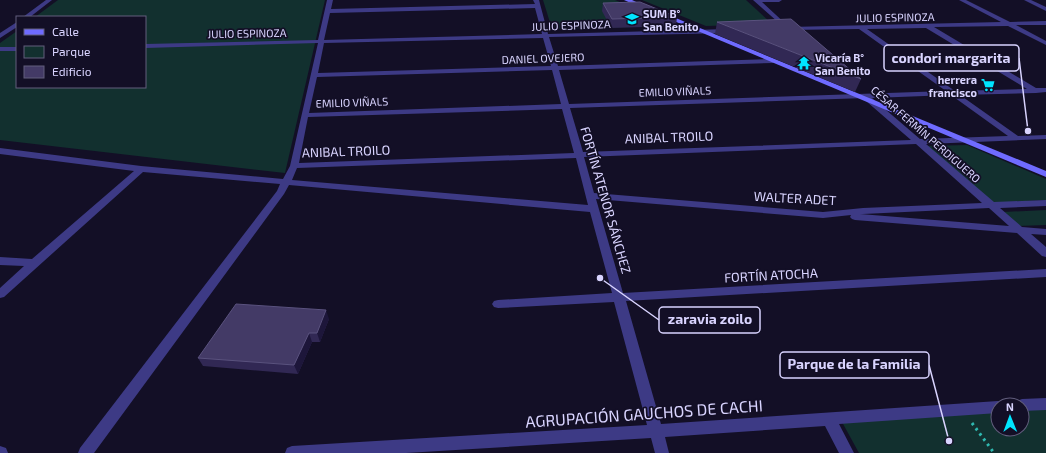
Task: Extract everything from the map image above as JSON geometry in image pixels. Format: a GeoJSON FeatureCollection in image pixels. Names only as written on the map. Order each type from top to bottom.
{"type":"FeatureCollection","features":[{"type":"Feature","properties":{"kind":"main road"},"geometry":{"type":"LineString","coordinates":[[627,0],[649,9]]}},
{"type":"Feature","properties":{"kind":"main road"},"geometry":{"type":"LineString","coordinates":[[657,12],[860,96]]}},
{"type":"Feature","properties":{"kind":"main road"},"geometry":{"type":"LineString","coordinates":[[876,104],[1046,174]]}},
{"type":"Feature","properties":{"kind":"street"},"geometry":{"type":"LineString","coordinates":[[27,16],[49,0]]}},
{"type":"Feature","properties":{"kind":"street"},"geometry":{"type":"LineString","coordinates":[[85,453],[287,182],[294,166],[323,39],[330,0]]}},
{"type":"Feature","properties":{"kind":"street"},"geometry":{"type":"LineString","coordinates":[[756,0],[779,0]]}},
{"type":"Feature","properties":{"kind":"street"},"geometry":{"type":"LineString","coordinates":[[756,0],[785,29]]}},
{"type":"Feature","properties":{"kind":"street"},"geometry":{"type":"LineString","coordinates":[[962,0],[1046,42]]}},
{"type":"Feature","properties":{"kind":"street"},"geometry":{"type":"LineString","coordinates":[[1027,0],[1046,9]]}},
{"type":"Feature","properties":{"kind":"street"},"geometry":{"type":"LineString","coordinates":[[329,10],[537,3]]}},
{"type":"Feature","properties":{"kind":"street","name":"FORTÍN ATENOR SÁNCHEZ"},"geometry":{"type":"LineString","coordinates":[[537,3],[662,453]]}},
{"type":"Feature","properties":{"kind":"street","name":"JULIO ESPINOZA"},"geometry":{"type":"LineString","coordinates":[[785,29],[1046,18]]}},
{"type":"Feature","properties":{"kind":"street","name":"JULIO ESPINOZA"},"geometry":{"type":"LineString","coordinates":[[785,29],[1046,23]]}},
{"type":"Feature","properties":{"kind":"street"},"geometry":{"type":"LineString","coordinates":[[0,36],[16,25]]}},
{"type":"Feature","properties":{"kind":"street"},"geometry":{"type":"LineString","coordinates":[[928,26],[1046,97]]}},
{"type":"Feature","properties":{"kind":"street","name":"JULIO ESPINOZA"},"geometry":{"type":"LineString","coordinates":[[146,41],[323,39],[703,31],[733,28],[694,28],[545,34]]}},
{"type":"Feature","properties":{"kind":"street"},"geometry":{"type":"LineString","coordinates":[[860,28],[1016,138]]}},
{"type":"Feature","properties":{"kind":"street","name":"JULIO ESPINOZA"},"geometry":{"type":"LineString","coordinates":[[146,46],[323,39]]}},
{"type":"Feature","properties":{"kind":"street"},"geometry":{"type":"LineString","coordinates":[[0,44],[16,44]]}},
{"type":"Feature","properties":{"kind":"street"},"geometry":{"type":"LineString","coordinates":[[0,49],[16,49]]}},
{"type":"Feature","properties":{"kind":"street","name":"DANIEL OVEJERO"},"geometry":{"type":"LineString","coordinates":[[314,75],[774,61]]}},
{"type":"Feature","properties":{"kind":"street","name":"CÉSAR FERMÍN PERDIGUERO"},"geometry":{"type":"LineString","coordinates":[[847,82],[860,96],[876,104],[990,206],[1046,253]]}},
{"type":"Feature","properties":{"kind":"street","name":"EMILIO VIÑALS"},"geometry":{"type":"LineString","coordinates":[[305,115],[1046,90]]}},
{"type":"Feature","properties":{"kind":"street","name":"ANIBAL TROILO"},"geometry":{"type":"LineString","coordinates":[[294,166],[1046,137]]}},
{"type":"Feature","properties":{"kind":"street"},"geometry":{"type":"LineString","coordinates":[[0,151],[141,169],[595,209]]}},
{"type":"Feature","properties":{"kind":"street"},"geometry":{"type":"LineString","coordinates":[[0,294],[141,169]]}},
{"type":"Feature","properties":{"kind":"street","name":"WALTER ADET"},"geometry":{"type":"LineString","coordinates":[[591,196],[823,215],[863,211],[1046,203]]}},
{"type":"Feature","properties":{"kind":"street"},"geometry":{"type":"LineString","coordinates":[[823,215],[1046,232]]}},
{"type":"Feature","properties":{"kind":"street"},"geometry":{"type":"LineString","coordinates":[[0,261],[34,263]]}},
{"type":"Feature","properties":{"kind":"street","name":"FORTÍN ATOCHA"},"geometry":{"type":"LineString","coordinates":[[498,304],[1046,273]]}},
{"type":"Feature","properties":{"kind":"street"},"geometry":{"type":"LineString","coordinates":[[1030,405],[1046,404]]}},
{"type":"Feature","properties":{"kind":"street","name":"AGRUPACIÓN GAUCHOS DE CACHI"},"geometry":{"type":"LineString","coordinates":[[292,453],[656,431],[990,407]]}},
{"type":"Feature","properties":{"kind":"street"},"geometry":{"type":"LineString","coordinates":[[828,418],[847,453]]}},
{"type":"Feature","properties":{"kind":"path"},"geometry":{"type":"LineString","coordinates":[[961,409],[994,453]]}},
{"type":"Feature","properties":{"kind":"green space"},"geometry":{"type":"Polygon","coordinates":[[[58,0],[325,0],[285,173],[0,140],[0,43],[16,32],[16,88],[146,88],[146,16],[36,16],[58,0]]]}},
{"type":"Feature","properties":{"kind":"green space"},"geometry":{"type":"Polygon","coordinates":[[[543,0],[615,0],[676,26],[552,29],[543,0]]]}},
{"type":"Feature","properties":{"kind":"green space"},"geometry":{"type":"Polygon","coordinates":[[[642,0],[746,0],[772,24],[706,26],[642,0]]]}},
{"type":"Feature","properties":{"kind":"green space"},"geometry":{"type":"Polygon","coordinates":[[[967,145],[1046,179],[1046,200],[989,203],[926,146],[967,145]]]}},
{"type":"Feature","properties":{"kind":"green space"},"geometry":{"type":"Polygon","coordinates":[[[1046,210],[1046,225],[1018,226],[1003,212],[1046,210]]]}},
{"type":"Feature","properties":{"kind":"green space"},"geometry":{"type":"Polygon","coordinates":[[[1046,409],[1046,453],[859,453],[842,422],[990,413],[990,437],[1030,437],[1030,410],[1046,409]]]}},
{"type":"Feature","properties":{"kind":"building"},"geometry":{"type":"Polygon","coordinates":[[[640,2],[677,17],[612,19],[603,3],[640,2]]]}},
{"type":"Feature","properties":{"kind":"building"},"geometry":{"type":"Polygon","coordinates":[[[791,19],[861,79],[717,22],[791,19]]]}},
{"type":"Feature","properties":{"kind":"building"},"geometry":{"type":"Polygon","coordinates":[[[236,304],[326,310],[317,333],[309,333],[294,365],[198,358],[236,304]]]}},
{"type":"Feature","properties":{"kind":"place","name":"SUM B° San Benito"},"geometry":{"type":"Point","coordinates":[632,19]}},
{"type":"Feature","properties":{"kind":"place","name":"Vicaría B° San Benito"},"geometry":{"type":"Point","coordinates":[804,63]}},
{"type":"Feature","properties":{"kind":"place","name":"herrera francisco"},"geometry":{"type":"Point","coordinates":[988,85]}},
{"type":"Feature","properties":{"kind":"place","name":"condori margarita"},"geometry":{"type":"Point","coordinates":[1028,131]}},
{"type":"Feature","properties":{"kind":"place","name":"zaravia zoilo"},"geometry":{"type":"Point","coordinates":[600,278]}},
{"type":"Feature","properties":{"kind":"place","name":"Parque de la Familia"},"geometry":{"type":"Point","coordinates":[949,441]}}]}
